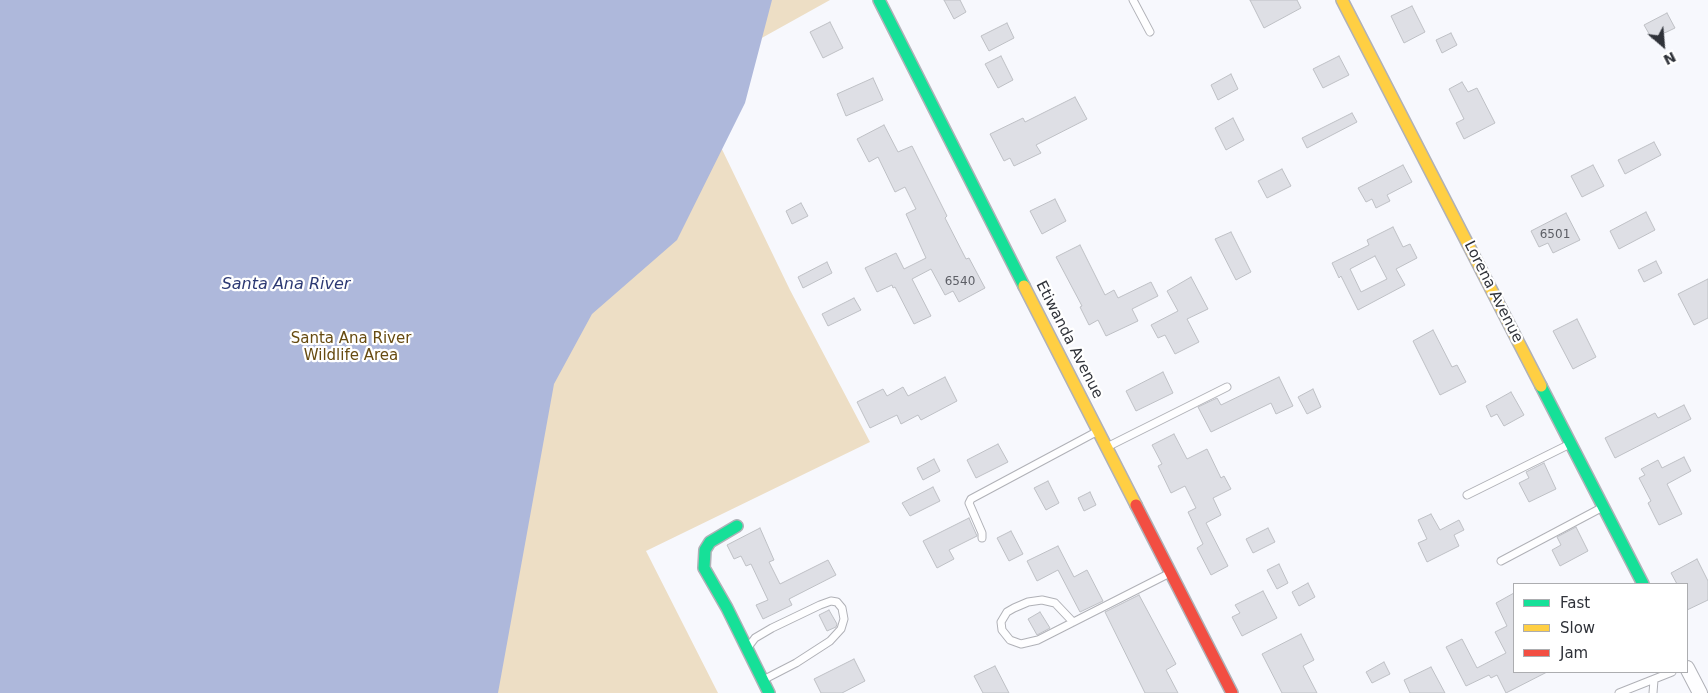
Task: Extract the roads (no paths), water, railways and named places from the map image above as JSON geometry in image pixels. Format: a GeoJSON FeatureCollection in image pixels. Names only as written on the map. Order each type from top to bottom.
{"type":"FeatureCollection","features":[{"type":"Feature","properties":{"kind":"street","name":"Etiwanda Avenue"},"geometry":{"type":"LineString","coordinates":[[879,0],[1232,693]]}},
{"type":"Feature","properties":{"kind":"street","name":"Lorena Avenue"},"geometry":{"type":"LineString","coordinates":[[1342,0],[1643,583]]}},
{"type":"Feature","properties":{"kind":"street"},"geometry":{"type":"LineString","coordinates":[[737,526],[710,542],[705,550],[704,568],[769,693]]}},
{"type":"Feature","properties":{"kind":"street"},"geometry":{"type":"LineString","coordinates":[[1688,670],[1700,693]]}},
{"type":"Feature","properties":{"kind":"lane"},"geometry":{"type":"LineString","coordinates":[[1133,0],[1150,32]]}},
{"type":"Feature","properties":{"kind":"lane"},"geometry":{"type":"LineString","coordinates":[[1106,447],[1227,387]]}},
{"type":"Feature","properties":{"kind":"lane"},"geometry":{"type":"LineString","coordinates":[[982,538],[982,532],[969,503],[971,500],[1098,431]]}},
{"type":"Feature","properties":{"kind":"lane"},"geometry":{"type":"LineString","coordinates":[[1467,496],[1571,444]]}},
{"type":"Feature","properties":{"kind":"lane"},"geometry":{"type":"LineString","coordinates":[[1501,561],[1604,507]]}},
{"type":"Feature","properties":{"kind":"lane"},"geometry":{"type":"LineString","coordinates":[[1073,622],[1055,603],[1042,600],[1028,602],[1014,608],[1007,612],[1001,622],[1002,630],[1010,640],[1021,644],[1038,640],[1073,622],[1170,572]]}},
{"type":"Feature","properties":{"kind":"lane"},"geometry":{"type":"LineString","coordinates":[[747,649],[755,638],[820,605],[831,601],[837,602],[842,608],[844,619],[841,630],[830,641],[796,663],[763,680]]}},
{"type":"Feature","properties":{"kind":"lane"},"geometry":{"type":"LineString","coordinates":[[1619,693],[1670,673]]}},
{"type":"Feature","properties":{"kind":"lane"},"geometry":{"type":"LineString","coordinates":[[1653,693],[1654,680]]}},
{"type":"Feature","properties":{"kind":"water","name":"Santa Ana River"},"geometry":{"type":"Polygon","coordinates":[[[0,0],[772,0],[745,103],[677,240],[592,314],[554,384],[498,693],[0,693],[0,0]]]}},
{"type":"Feature","properties":{"kind":"park label","name":"Santa Ana River Wildlife Area"},"geometry":{"type":"Point","coordinates":[351,348]}}]}
